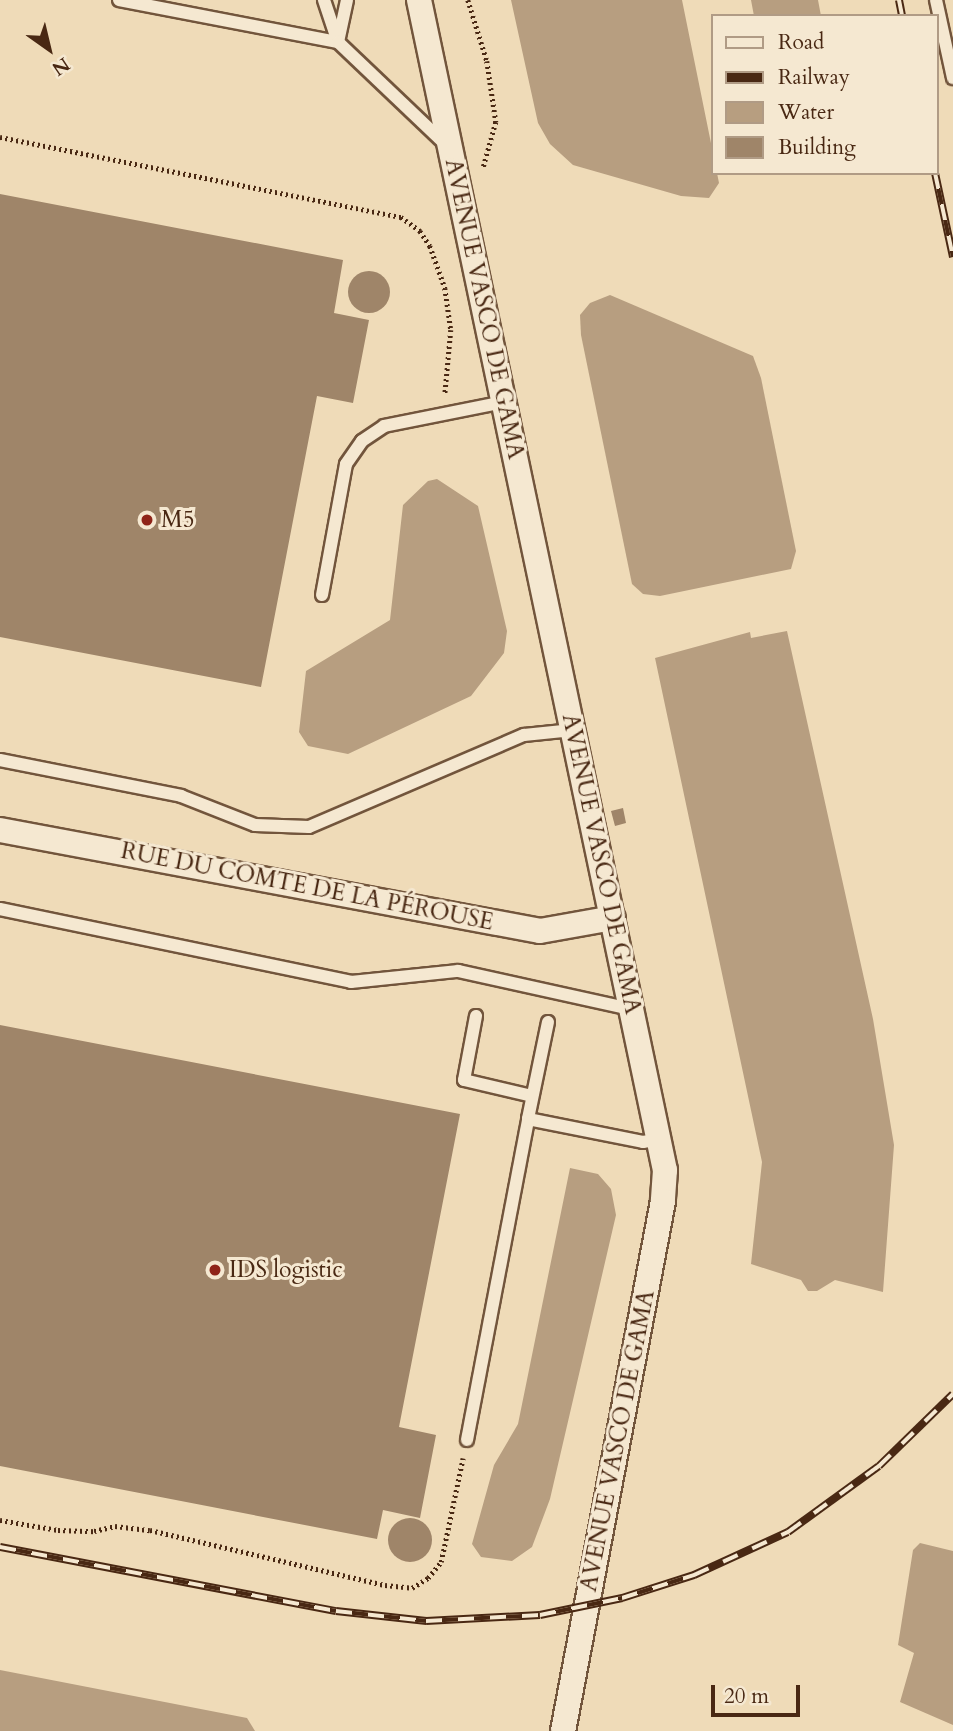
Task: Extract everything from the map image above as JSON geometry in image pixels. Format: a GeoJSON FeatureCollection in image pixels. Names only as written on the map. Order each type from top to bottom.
{"type":"FeatureCollection","features":[{"type":"Feature","properties":{"kind":"street","name":"AVENUE VASCO DE GAMA"},"geometry":{"type":"LineString","coordinates":[[419,0],[660,1139],[663,1201],[563,1731]]}},
{"type":"Feature","properties":{"kind":"street","name":"RUE DU COMTE DE LA PÉROUSE"},"geometry":{"type":"LineString","coordinates":[[0,830],[540,931],[613,918]]}},
{"type":"Feature","properties":{"kind":"lane"},"geometry":{"type":"LineString","coordinates":[[119,0],[338,42]]}},
{"type":"Feature","properties":{"kind":"lane"},"geometry":{"type":"LineString","coordinates":[[324,0],[338,42],[450,149]]}},
{"type":"Feature","properties":{"kind":"lane"},"geometry":{"type":"LineString","coordinates":[[338,42],[347,0]]}},
{"type":"Feature","properties":{"kind":"lane"},"geometry":{"type":"LineString","coordinates":[[936,0],[953,78]]}},
{"type":"Feature","properties":{"kind":"lane"},"geometry":{"type":"LineString","coordinates":[[322,595],[346,464],[362,441],[384,426],[504,402]]}},
{"type":"Feature","properties":{"kind":"lane"},"geometry":{"type":"LineString","coordinates":[[0,760],[181,796],[255,825],[309,827],[524,735],[573,730]]}},
{"type":"Feature","properties":{"kind":"lane"},"geometry":{"type":"LineString","coordinates":[[0,909],[351,982],[458,971],[631,1009]]}},
{"type":"Feature","properties":{"kind":"lane"},"geometry":{"type":"LineString","coordinates":[[476,1016],[464,1080],[532,1096]]}},
{"type":"Feature","properties":{"kind":"lane"},"geometry":{"type":"LineString","coordinates":[[467,1440],[527,1119],[548,1022]]}},
{"type":"Feature","properties":{"kind":"lane"},"geometry":{"type":"LineString","coordinates":[[527,1119],[643,1142],[660,1139]]}},
{"type":"Feature","properties":{"kind":"path"},"geometry":{"type":"LineString","coordinates":[[461,197],[483,169],[496,122],[487,61],[468,0]]}},
{"type":"Feature","properties":{"kind":"path"},"geometry":{"type":"LineString","coordinates":[[0,136],[401,217],[420,231],[430,246],[445,288],[451,330],[445,413]]}},
{"type":"Feature","properties":{"kind":"path"},"geometry":{"type":"LineString","coordinates":[[0,1520],[58,1530],[94,1531],[115,1526],[150,1530],[385,1586],[412,1588],[428,1578],[442,1562],[467,1440]]}},
{"type":"Feature","properties":{"kind":"water"},"geometry":{"type":"Polygon","coordinates":[[[511,0],[682,0],[712,148],[712,175],[717,175],[719,183],[709,198],[681,196],[573,165],[550,144],[538,123],[511,0]]]}},
{"type":"Feature","properties":{"kind":"water"},"geometry":{"type":"Polygon","coordinates":[[[751,0],[818,0],[821,14],[754,14],[751,0]]]}},
{"type":"Feature","properties":{"kind":"water"},"geometry":{"type":"Polygon","coordinates":[[[610,295],[753,356],[761,378],[796,551],[791,569],[660,596],[643,594],[632,584],[581,335],[580,315],[590,303],[610,295]]]}},
{"type":"Feature","properties":{"kind":"water"},"geometry":{"type":"Polygon","coordinates":[[[437,479],[478,506],[507,631],[504,653],[471,696],[348,754],[308,746],[299,732],[306,671],[390,620],[403,505],[428,481],[437,479]]]}},
{"type":"Feature","properties":{"kind":"water"},"geometry":{"type":"Polygon","coordinates":[[[787,631],[873,1019],[894,1145],[883,1292],[835,1280],[817,1291],[808,1291],[801,1280],[751,1264],[762,1162],[655,658],[750,632],[751,638],[787,631]]]}},
{"type":"Feature","properties":{"kind":"water"},"geometry":{"type":"Polygon","coordinates":[[[570,1168],[598,1174],[611,1189],[616,1215],[550,1499],[532,1547],[512,1561],[481,1557],[472,1544],[494,1465],[518,1424],[570,1168]]]}},
{"type":"Feature","properties":{"kind":"water"},"geometry":{"type":"Polygon","coordinates":[[[920,1543],[953,1551],[953,1725],[900,1702],[914,1653],[898,1645],[913,1550],[920,1543]]]}},
{"type":"Feature","properties":{"kind":"water"},"geometry":{"type":"Polygon","coordinates":[[[0,1670],[247,1718],[255,1731],[0,1731],[0,1670]]]}},
{"type":"Feature","properties":{"kind":"building","name":"M5"},"geometry":{"type":"Polygon","coordinates":[[[0,194],[343,260],[334,313],[369,320],[353,403],[317,396],[261,687],[0,637],[0,194]]]}},
{"type":"Feature","properties":{"kind":"building"},"geometry":{"type":"Polygon","coordinates":[[[369,271],[384,277],[390,292],[384,307],[369,313],[354,307],[348,292],[354,277],[369,271]]]}},
{"type":"Feature","properties":{"kind":"building"},"geometry":{"type":"Polygon","coordinates":[[[623,808],[626,823],[615,826],[611,811],[623,808]]]}},
{"type":"Feature","properties":{"kind":"building","name":"IDS logistic"},"geometry":{"type":"Polygon","coordinates":[[[0,1025],[460,1114],[399,1427],[436,1435],[420,1518],[383,1510],[377,1539],[0,1466],[0,1025]]]}},
{"type":"Feature","properties":{"kind":"building"},"geometry":{"type":"Polygon","coordinates":[[[410,1518],[426,1524],[432,1540],[426,1556],[410,1562],[394,1556],[388,1540],[394,1524],[410,1518]]]}},
{"type":"Feature","properties":{"kind":"railway"},"geometry":{"type":"LineString","coordinates":[[899,0],[902,14]]}},
{"type":"Feature","properties":{"kind":"railway"},"geometry":{"type":"LineString","coordinates":[[935,175],[953,257]]}},
{"type":"Feature","properties":{"kind":"railway"},"geometry":{"type":"LineString","coordinates":[[0,1547],[336,1611],[426,1621],[540,1615],[622,1598],[694,1575],[788,1532],[879,1466],[953,1394]]}},
{"type":"Feature","properties":{"kind":"place","name":"M5"},"geometry":{"type":"Point","coordinates":[147,520]}},
{"type":"Feature","properties":{"kind":"place","name":"IDS logistic"},"geometry":{"type":"Point","coordinates":[215,1270]}}]}
